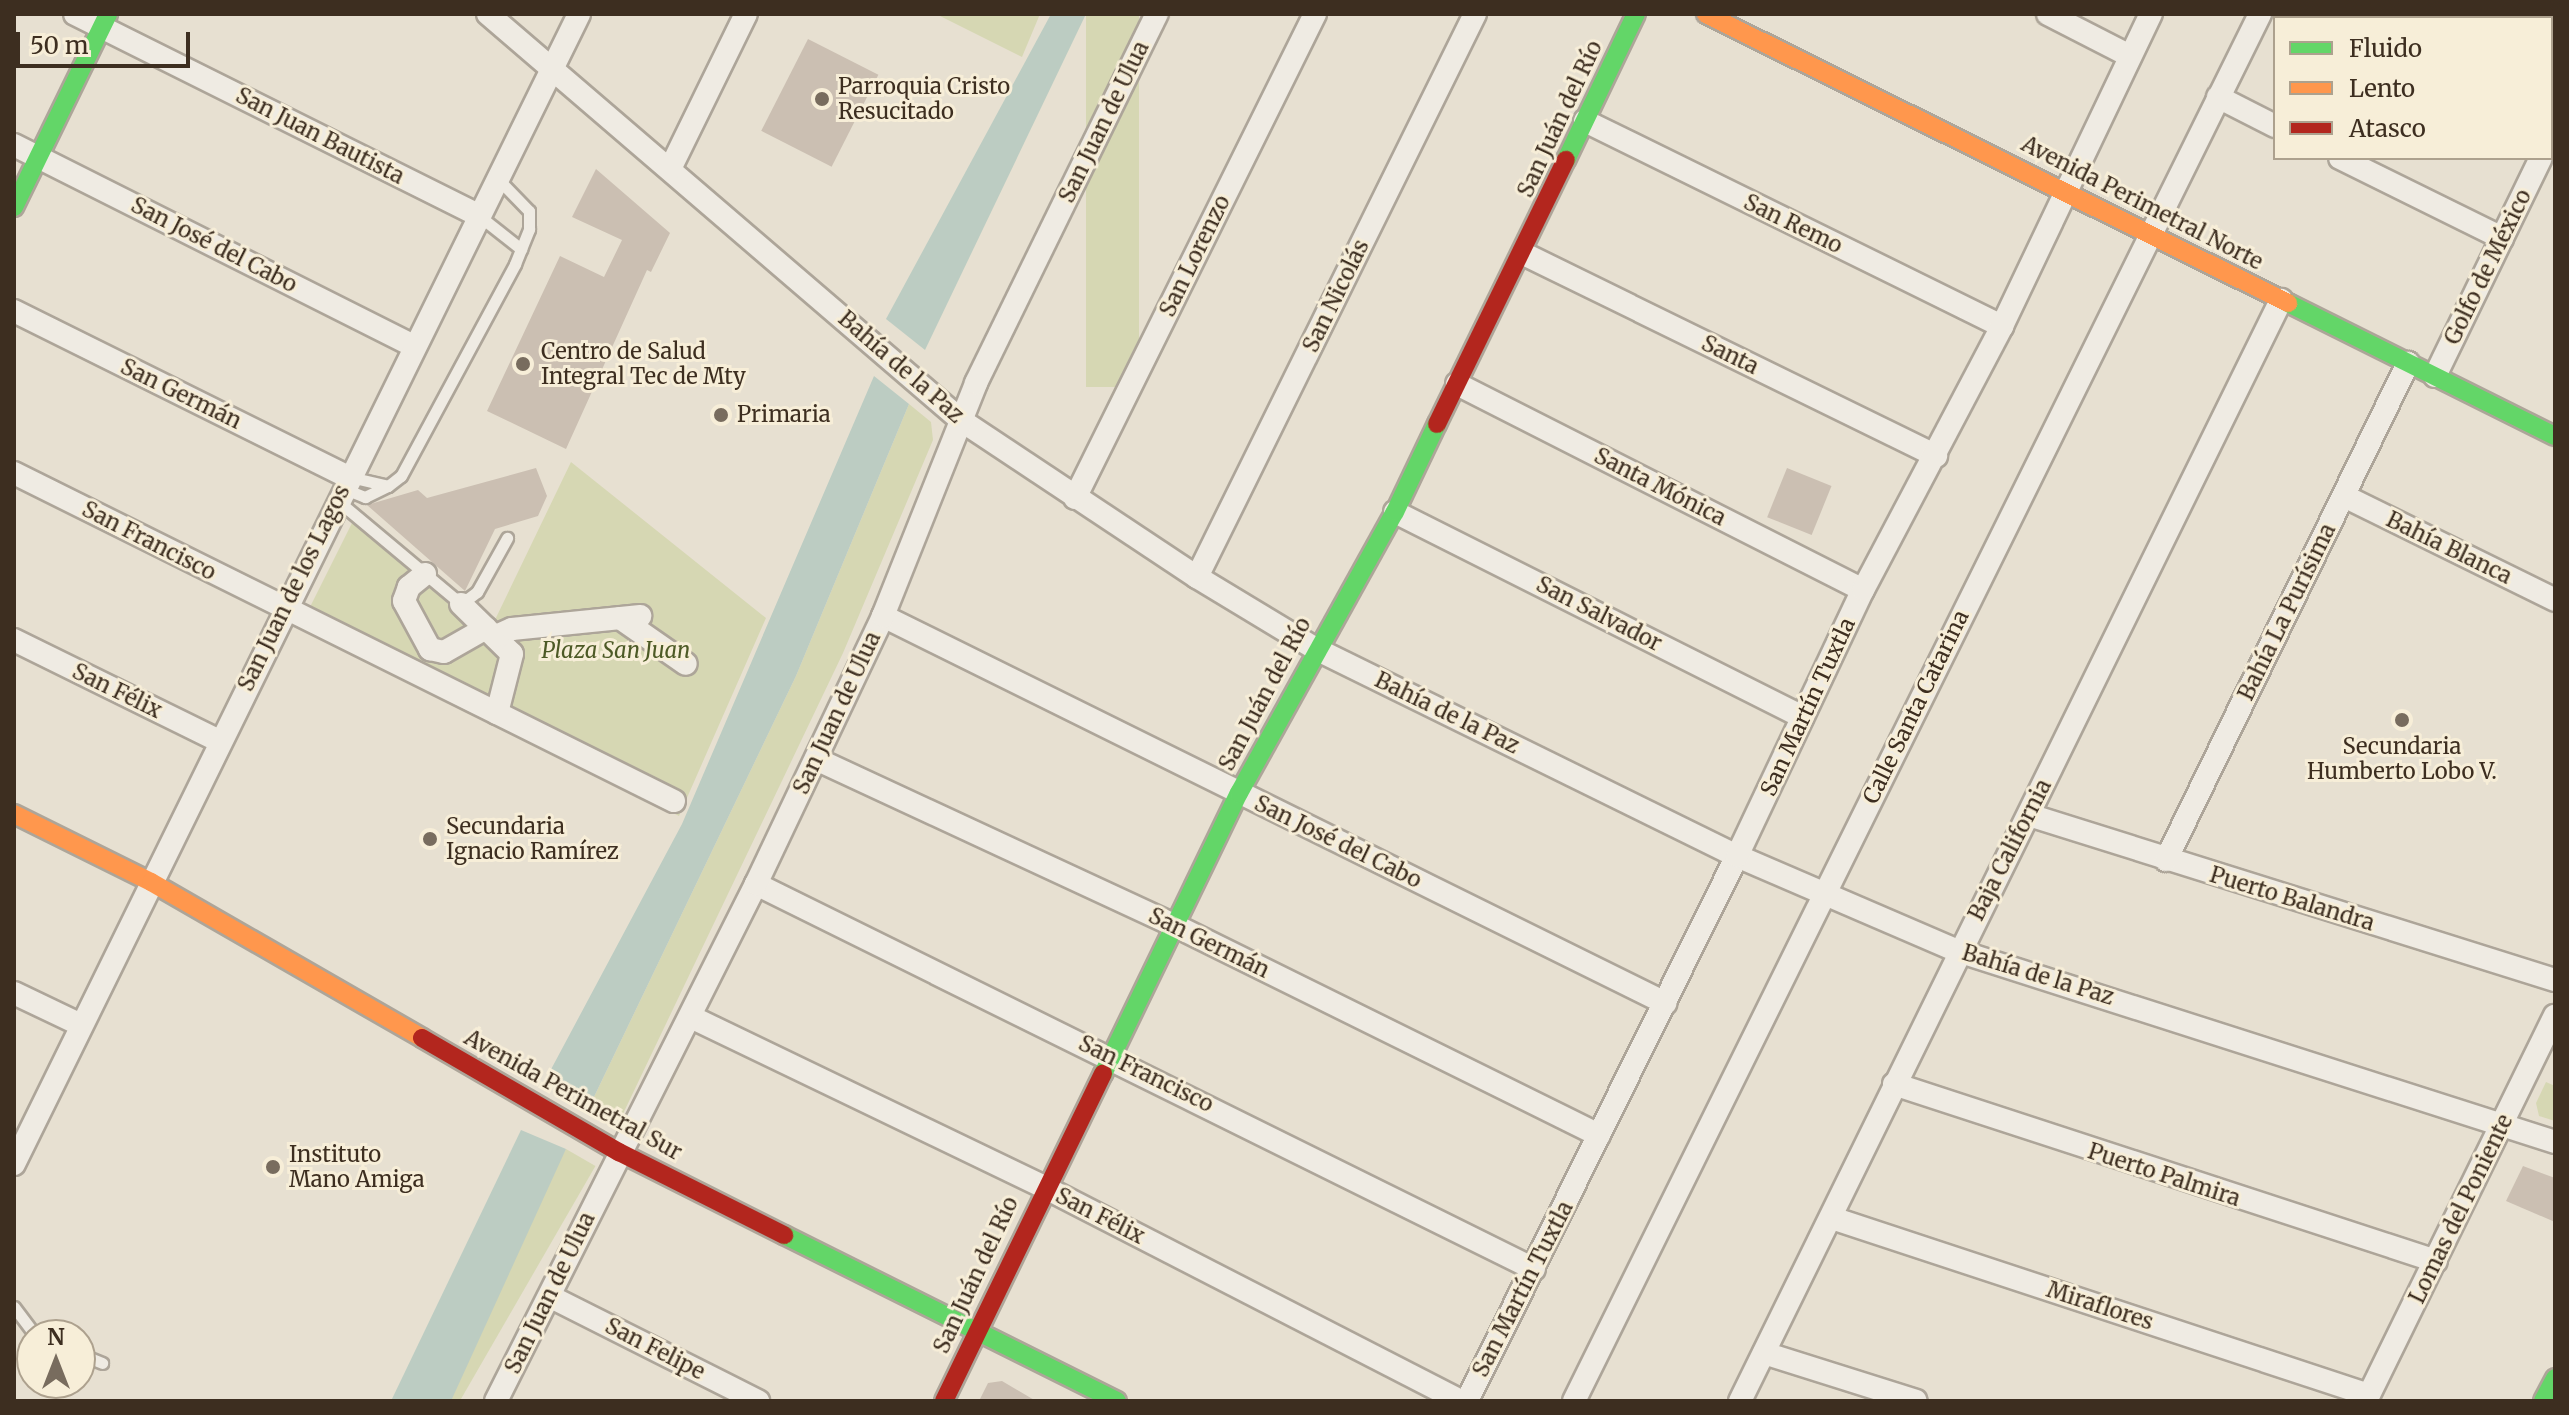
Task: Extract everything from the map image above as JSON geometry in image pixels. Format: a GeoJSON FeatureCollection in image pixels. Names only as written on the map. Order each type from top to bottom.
{"type":"FeatureCollection","features":[{"type":"Feature","properties":{"kind":"street","name":"San Juan Bautista"},"geometry":{"type":"LineString","coordinates":[[75,14],[105,20],[478,215]]}},
{"type":"Feature","properties":{"kind":"street","name":"Bahía de la Paz"},"geometry":{"type":"LineString","coordinates":[[488,14],[962,421],[1197,577],[1316,649],[1737,856],[1958,951],[2555,1142]]}},
{"type":"Feature","properties":{"kind":"street","name":"San Juan de los Lagos"},"geometry":{"type":"LineString","coordinates":[[15,1160],[579,14]]}},
{"type":"Feature","properties":{"kind":"street"},"geometry":{"type":"LineString","coordinates":[[670,169],[746,14]]}},
{"type":"Feature","properties":{"kind":"street","name":"San Juan de Ulua"},"geometry":{"type":"LineString","coordinates":[[496,1401],[551,1297],[619,1152],[691,1017],[816,759],[883,616],[976,383],[1157,14]]}},
{"type":"Feature","properties":{"kind":"street","name":"San Lorenzo"},"geometry":{"type":"LineString","coordinates":[[1075,498],[1315,14]]}},
{"type":"Feature","properties":{"kind":"street","name":"San Nicolás"},"geometry":{"type":"LineString","coordinates":[[1197,577],[1475,14]]}},
{"type":"Feature","properties":{"kind":"street","name":"San Juán del Río"},"geometry":{"type":"LineString","coordinates":[[944,1401],[1044,1187],[1239,793],[1316,649],[1395,512],[1524,254],[1636,14]]}},
{"type":"Feature","properties":{"kind":"street","name":"Avenida Perimetral Norte"},"geometry":{"type":"LineString","coordinates":[[1706,14],[2555,436]]}},
{"type":"Feature","properties":{"kind":"street"},"geometry":{"type":"LineString","coordinates":[[2048,14],[2130,56]]}},
{"type":"Feature","properties":{"kind":"street","name":"San Martín Tuxtla"},"geometry":{"type":"LineString","coordinates":[[1464,1401],[1534,1269],[1665,1003],[1863,590],[2002,326],[2151,14]]}},
{"type":"Feature","properties":{"kind":"street","name":"Calle Santa Catarina"},"geometry":{"type":"LineString","coordinates":[[1574,1401],[2148,232],[2260,14]]}},
{"type":"Feature","properties":{"kind":"street"},"geometry":{"type":"LineString","coordinates":[[14,207],[105,20]]}},
{"type":"Feature","properties":{"kind":"street"},"geometry":{"type":"LineString","coordinates":[[2218,97],[2273,125]]}},
{"type":"Feature","properties":{"kind":"street","name":"San Remo"},"geometry":{"type":"LineString","coordinates":[[1585,121],[2002,326]]}},
{"type":"Feature","properties":{"kind":"street","name":"San José del Cabo"},"geometry":{"type":"LineString","coordinates":[[14,145],[414,346]]}},
{"type":"Feature","properties":{"kind":"street"},"geometry":{"type":"LineString","coordinates":[[2344,160],[2502,238]]}},
{"type":"Feature","properties":{"kind":"street","name":"Golfo de México"},"geometry":{"type":"LineString","coordinates":[[2435,376],[2540,160]]}},
{"type":"Feature","properties":{"kind":"street","name":"Santa"},"geometry":{"type":"LineString","coordinates":[[1524,254],[1936,456]]}},
{"type":"Feature","properties":{"kind":"street","name":"Baja California"},"geometry":{"type":"LineString","coordinates":[[1740,1401],[1832,1218],[1958,951],[2029,815],[2281,300]]}},
{"type":"Feature","properties":{"kind":"street","name":"San Germán"},"geometry":{"type":"LineString","coordinates":[[14,311],[344,489]]}},
{"type":"Feature","properties":{"kind":"street","name":"Bahía La Purísima"},"geometry":{"type":"LineString","coordinates":[[2166,860],[2408,363]]}},
{"type":"Feature","properties":{"kind":"street","name":"Santa Mónica"},"geometry":{"type":"LineString","coordinates":[[1457,384],[1863,590]]}},
{"type":"Feature","properties":{"kind":"street","name":"San Francisco"},"geometry":{"type":"LineString","coordinates":[[14,473],[674,801]]}},
{"type":"Feature","properties":{"kind":"street","name":"Bahía Blanca"},"geometry":{"type":"LineString","coordinates":[[2344,496],[2555,600]]}},
{"type":"Feature","properties":{"kind":"street","name":"San Salvador"},"geometry":{"type":"LineString","coordinates":[[1395,512],[1802,717]]}},
{"type":"Feature","properties":{"kind":"street"},"geometry":{"type":"LineString","coordinates":[[425,574],[409,587],[404,601],[430,649],[444,652],[491,632],[630,617],[686,664]]}},
{"type":"Feature","properties":{"kind":"street"},"geometry":{"type":"LineString","coordinates":[[461,604],[512,654],[497,713]]}},
{"type":"Feature","properties":{"kind":"street","name":"San José del Cabo"},"geometry":{"type":"LineString","coordinates":[[883,616],[1665,1003]]}},
{"type":"Feature","properties":{"kind":"street","name":"San Félix"},"geometry":{"type":"LineString","coordinates":[[14,640],[219,741]]}},
{"type":"Feature","properties":{"kind":"street","name":"San Germán"},"geometry":{"type":"LineString","coordinates":[[816,759],[1174,925],[1599,1135]]}},
{"type":"Feature","properties":{"kind":"street","name":"Avenida Perimetral Sur"},"geometry":{"type":"LineString","coordinates":[[14,814],[151,882],[619,1152],[1117,1401]]}},
{"type":"Feature","properties":{"kind":"street","name":"Puerto Balandra"},"geometry":{"type":"LineString","coordinates":[[2029,815],[2555,980]]}},
{"type":"Feature","properties":{"kind":"street","name":"San Francisco"},"geometry":{"type":"LineString","coordinates":[[756,884],[1534,1269]]}},
{"type":"Feature","properties":{"kind":"street"},"geometry":{"type":"LineString","coordinates":[[14,993],[81,1025]]}},
{"type":"Feature","properties":{"kind":"street","name":"Lomas del Poniente"},"geometry":{"type":"LineString","coordinates":[[2367,1398],[2555,1016]]}},
{"type":"Feature","properties":{"kind":"street","name":"San Félix"},"geometry":{"type":"LineString","coordinates":[[691,1017],[1044,1187],[1464,1401]]}},
{"type":"Feature","properties":{"kind":"street","name":"Puerto Palmira"},"geometry":{"type":"LineString","coordinates":[[1894,1084],[2436,1261]]}},
{"type":"Feature","properties":{"kind":"street","name":"Miraflores"},"geometry":{"type":"LineString","coordinates":[[1832,1218],[2367,1398]]}},
{"type":"Feature","properties":{"kind":"street","name":"San Felipe"},"geometry":{"type":"LineString","coordinates":[[551,1297],[758,1401]]}},
{"type":"Feature","properties":{"kind":"street"},"geometry":{"type":"LineString","coordinates":[[1764,1353],[1916,1401]]}},
{"type":"Feature","properties":{"kind":"street"},"geometry":{"type":"LineString","coordinates":[[2543,1401],[2555,1378]]}},
{"type":"Feature","properties":{"kind":"lane"},"geometry":{"type":"LineString","coordinates":[[344,489],[388,486],[409,463],[521,249],[529,211],[497,178]]}},
{"type":"Feature","properties":{"kind":"lane"},"geometry":{"type":"LineString","coordinates":[[478,215],[521,249]]}},
{"type":"Feature","properties":{"kind":"lane"},"geometry":{"type":"LineString","coordinates":[[344,489],[425,574],[461,604],[477,592],[507,538]]}},
{"type":"Feature","properties":{"kind":"lane"},"geometry":{"type":"LineString","coordinates":[[96,1361],[102,1363]]}},
{"type":"Feature","properties":{"kind":"green space"},"geometry":{"type":"Polygon","coordinates":[[[936,14],[1040,14],[1022,57],[936,14]]]}},
{"type":"Feature","properties":{"kind":"green space"},"geometry":{"type":"Polygon","coordinates":[[[1086,14],[1139,14],[1139,387],[1086,387],[1086,14]]]}},
{"type":"Feature","properties":{"kind":"green space"},"geometry":{"type":"Polygon","coordinates":[[[909,404],[931,422],[933,440],[843,653],[621,1118],[593,1099],[796,676],[909,404]]]}},
{"type":"Feature","properties":{"kind":"green space","name":"Plaza San Juan"},"geometry":{"type":"Polygon","coordinates":[[[571,462],[766,618],[679,816],[300,627],[359,509],[492,626],[571,462]]]}},
{"type":"Feature","properties":{"kind":"green space"},"geometry":{"type":"Polygon","coordinates":[[[2546,1082],[2555,1086],[2555,1121],[2539,1116],[2536,1103],[2546,1082]]]}},
{"type":"Feature","properties":{"kind":"green space"},"geometry":{"type":"Polygon","coordinates":[[[566,1149],[595,1166],[460,1401],[448,1401],[427,1389],[566,1149]]]}},
{"type":"Feature","properties":{"kind":"shaded area"},"geometry":{"type":"Polygon","coordinates":[[[1051,14],[1086,14],[925,350],[886,319],[1051,14]]]}},
{"type":"Feature","properties":{"kind":"shaded area"},"geometry":{"type":"Polygon","coordinates":[[[874,376],[909,404],[796,676],[593,1099],[548,1075],[682,824],[874,376]]]}},
{"type":"Feature","properties":{"kind":"shaded area"},"geometry":{"type":"Polygon","coordinates":[[[521,1130],[566,1149],[451,1401],[391,1401],[521,1130]]]}},
{"type":"Feature","properties":{"kind":"building","name":"Parroquia Cristo Resucitado"},"geometry":{"type":"Polygon","coordinates":[[[808,39],[878,75],[832,167],[761,131],[808,39]]]}},
{"type":"Feature","properties":{"kind":"building"},"geometry":{"type":"Polygon","coordinates":[[[596,169],[670,233],[651,272],[647,270],[566,449],[487,411],[560,256],[604,277],[622,240],[572,217],[596,169]]]}},
{"type":"Feature","properties":{"kind":"building"},"geometry":{"type":"Polygon","coordinates":[[[536,468],[547,496],[538,516],[495,529],[465,591],[367,505],[418,490],[427,498],[536,468]]]}},
{"type":"Feature","properties":{"kind":"building"},"geometry":{"type":"Polygon","coordinates":[[[1787,468],[1832,486],[1812,535],[1767,517],[1787,468]]]}},
{"type":"Feature","properties":{"kind":"building"},"geometry":{"type":"Polygon","coordinates":[[[2523,1166],[2555,1178],[2555,1222],[2506,1201],[2523,1166]]]}},
{"type":"Feature","properties":{"kind":"building"},"geometry":{"type":"Polygon","coordinates":[[[1002,1381],[1036,1401],[979,1401],[988,1383],[1002,1381]]]}},
{"type":"Feature","properties":{"kind":"traffic: fast"},"geometry":{"type":"LineString","coordinates":[[14,207],[108,14]]}},
{"type":"Feature","properties":{"kind":"traffic: fast"},"geometry":{"type":"LineString","coordinates":[[1566,160],[1636,14]]}},
{"type":"Feature","properties":{"kind":"traffic: fast"},"geometry":{"type":"LineString","coordinates":[[2288,303],[2555,436]]}},
{"type":"Feature","properties":{"kind":"traffic: fast"},"geometry":{"type":"LineString","coordinates":[[1103,1074],[1239,793],[1395,512],[1437,424]]}},
{"type":"Feature","properties":{"kind":"traffic: fast"},"geometry":{"type":"LineString","coordinates":[[784,1235],[1117,1401]]}},
{"type":"Feature","properties":{"kind":"traffic: fast"},"geometry":{"type":"LineString","coordinates":[[2543,1401],[2555,1378]]}},
{"type":"Feature","properties":{"kind":"traffic: slow"},"geometry":{"type":"LineString","coordinates":[[1706,14],[2288,303]]}},
{"type":"Feature","properties":{"kind":"traffic: slow"},"geometry":{"type":"LineString","coordinates":[[14,814],[151,882],[422,1038]]}},
{"type":"Feature","properties":{"kind":"traffic: jam"},"geometry":{"type":"LineString","coordinates":[[1437,424],[1566,160]]}},
{"type":"Feature","properties":{"kind":"traffic: jam"},"geometry":{"type":"LineString","coordinates":[[422,1038],[619,1152],[784,1235]]}},
{"type":"Feature","properties":{"kind":"traffic: jam"},"geometry":{"type":"LineString","coordinates":[[944,1401],[1103,1074]]}},
{"type":"Feature","properties":{"kind":"place","name":"Parroquia Cristo Resucitado"},"geometry":{"type":"Point","coordinates":[822,99]}},
{"type":"Feature","properties":{"kind":"place","name":"Centro de Salud Integral Tec de Mty"},"geometry":{"type":"Point","coordinates":[523,364]}},
{"type":"Feature","properties":{"kind":"place","name":"Primaria"},"geometry":{"type":"Point","coordinates":[721,415]}},
{"type":"Feature","properties":{"kind":"place","name":"Secundaria Humberto Lobo V."},"geometry":{"type":"Point","coordinates":[2402,720]}},
{"type":"Feature","properties":{"kind":"place","name":"Secundaria Ignacio Ramírez"},"geometry":{"type":"Point","coordinates":[430,839]}},
{"type":"Feature","properties":{"kind":"place","name":"Instituto Mano Amiga"},"geometry":{"type":"Point","coordinates":[273,1167]}}]}
